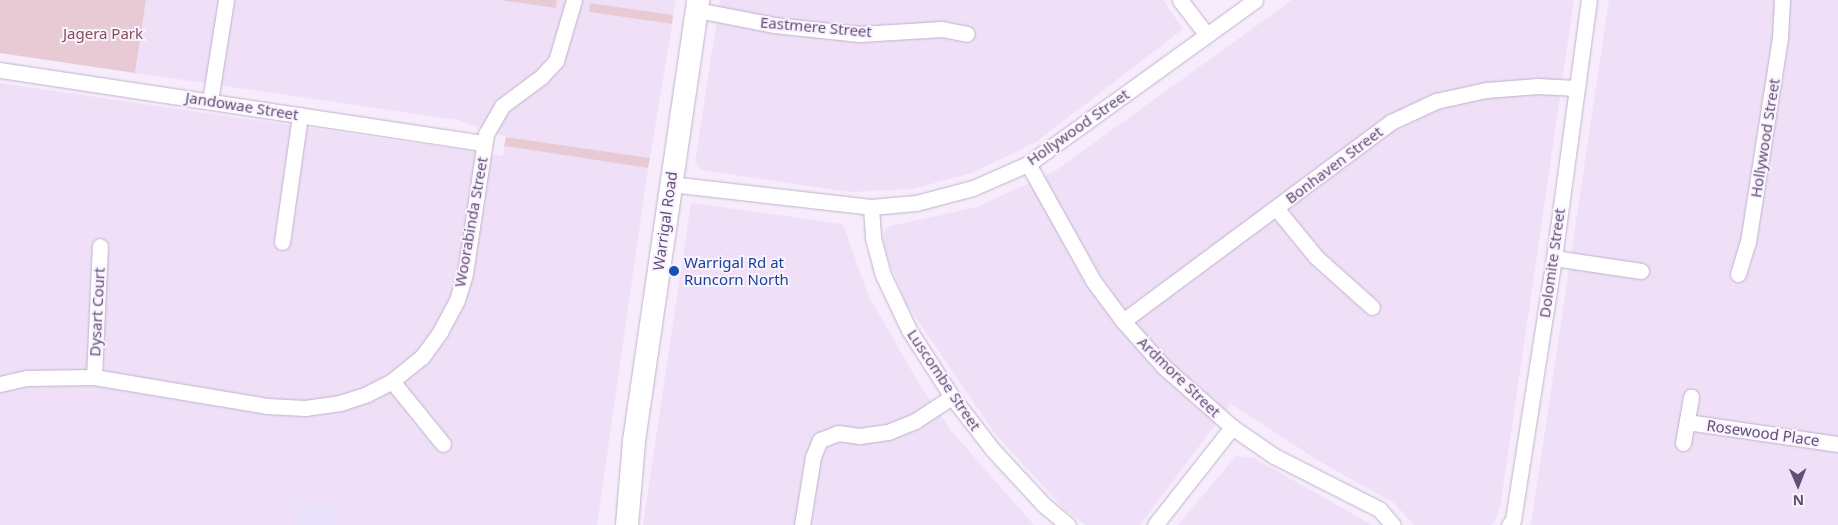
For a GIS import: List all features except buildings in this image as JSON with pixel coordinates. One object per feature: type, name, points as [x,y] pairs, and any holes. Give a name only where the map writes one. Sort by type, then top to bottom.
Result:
[{"type":"main road","name":"Warrigal Road","points":[[627,525],[634,441],[697,5]]},
{"type":"main road","name":"Warrigal Road","points":[[614,525],[634,441]]},
{"type":"street","points":[[210,101],[226,0]]},
{"type":"street","name":"Woorabinda Street","points":[[0,384],[27,378],[94,378],[267,406],[305,408],[340,403],[392,381],[422,356],[440,332],[457,300],[465,273],[484,143],[491,120],[502,106],[541,77],[556,61],[574,0]]},
{"type":"street","points":[[1180,0],[1208,35]]},
{"type":"street","name":"Hollywood Street","points":[[670,184],[871,207],[916,203],[973,188],[1028,164],[1254,0]]},
{"type":"street","name":"Dolomite Street","points":[[1509,525],[1513,520],[1554,258],[1589,0]]},
{"type":"street","name":"Hollywood Street","points":[[1738,274],[1748,242],[1780,38],[1782,0]]},
{"type":"street","name":"Eastmere Street","points":[[697,5],[774,25],[860,34],[942,29],[967,34]]},
{"type":"street","name":"Jandowae Street","points":[[0,70],[484,143]]},
{"type":"street","name":"Bonhaven Street","points":[[1123,321],[1391,122],[1436,101],[1486,90],[1538,86],[1576,88]]},
{"type":"street","points":[[282,242],[300,115]]},
{"type":"street","name":"Ardmore Street","points":[[1028,164],[1094,282],[1123,321],[1164,367],[1232,427],[1274,456],[1379,509],[1393,525]]},
{"type":"street","name":"Luscombe Street","points":[[871,207],[873,238],[883,275],[909,330],[952,397],[993,450],[1044,505],[1068,525]]},
{"type":"street","points":[[1276,208],[1316,257],[1372,307]]},
{"type":"street","name":"Dysart Court","points":[[94,378],[100,246]]},
{"type":"street","points":[[1554,258],[1640,271]]},
{"type":"street","points":[[392,381],[443,444]]},
{"type":"street","points":[[802,525],[812,457],[820,440],[838,434],[859,436],[888,432],[915,420],[952,397]]},
{"type":"street","name":"Rosewood Place","points":[[1684,443],[1691,397]]},
{"type":"street","name":"Rosewood Place","points":[[1687,422],[1838,444]]},
{"type":"street","points":[[1155,525],[1232,427]]},
{"type":"shaded area","points":[[146,0],[499,0],[556,8],[557,0],[676,0],[673,15],[590,3],[589,12],[672,24],[650,158],[506,137],[458,120],[135,73]]},
{"type":"shaded area","points":[[720,0],[1163,0],[1183,29],[1036,142],[972,173],[912,189],[850,192],[701,170],[695,162]]},
{"type":"shaded area","points":[[1292,0],[1574,0],[1501,502],[1496,520],[1491,525],[1414,525],[1394,503],[1322,463],[1231,404],[1140,525],[1086,525],[1065,510],[995,434],[906,303],[885,252],[883,232],[890,226],[977,207],[1055,171]]},
{"type":"shaded area","points":[[1609,0],[1838,0],[1838,525],[1531,525]]},
{"type":"shaded area","points":[[0,83],[503,156],[504,146],[648,168],[597,525],[335,525],[337,508],[295,503],[292,525],[0,525]]},
{"type":"shaded area","points":[[691,203],[843,224],[868,295],[920,385],[952,432],[1034,525],[643,525]]},
{"type":"shaded area","points":[[1236,456],[1254,458],[1372,525],[1178,525]]},
{"type":"shaded area","points":[[295,502],[338,508],[335,525],[292,525]]},
{"type":"green space","name":"Jagera Park","points":[[0,0],[146,0],[135,73],[0,53]]},
{"type":"green space","points":[[499,0],[557,0],[556,8]]},
{"type":"green space","points":[[590,3],[673,15],[672,24],[589,12]]},
{"type":"green space","points":[[506,137],[650,158],[648,168],[504,146]]},
{"type":"place","name":"Warrigal Rd at Runcorn North","points":[[674,271]]}]
